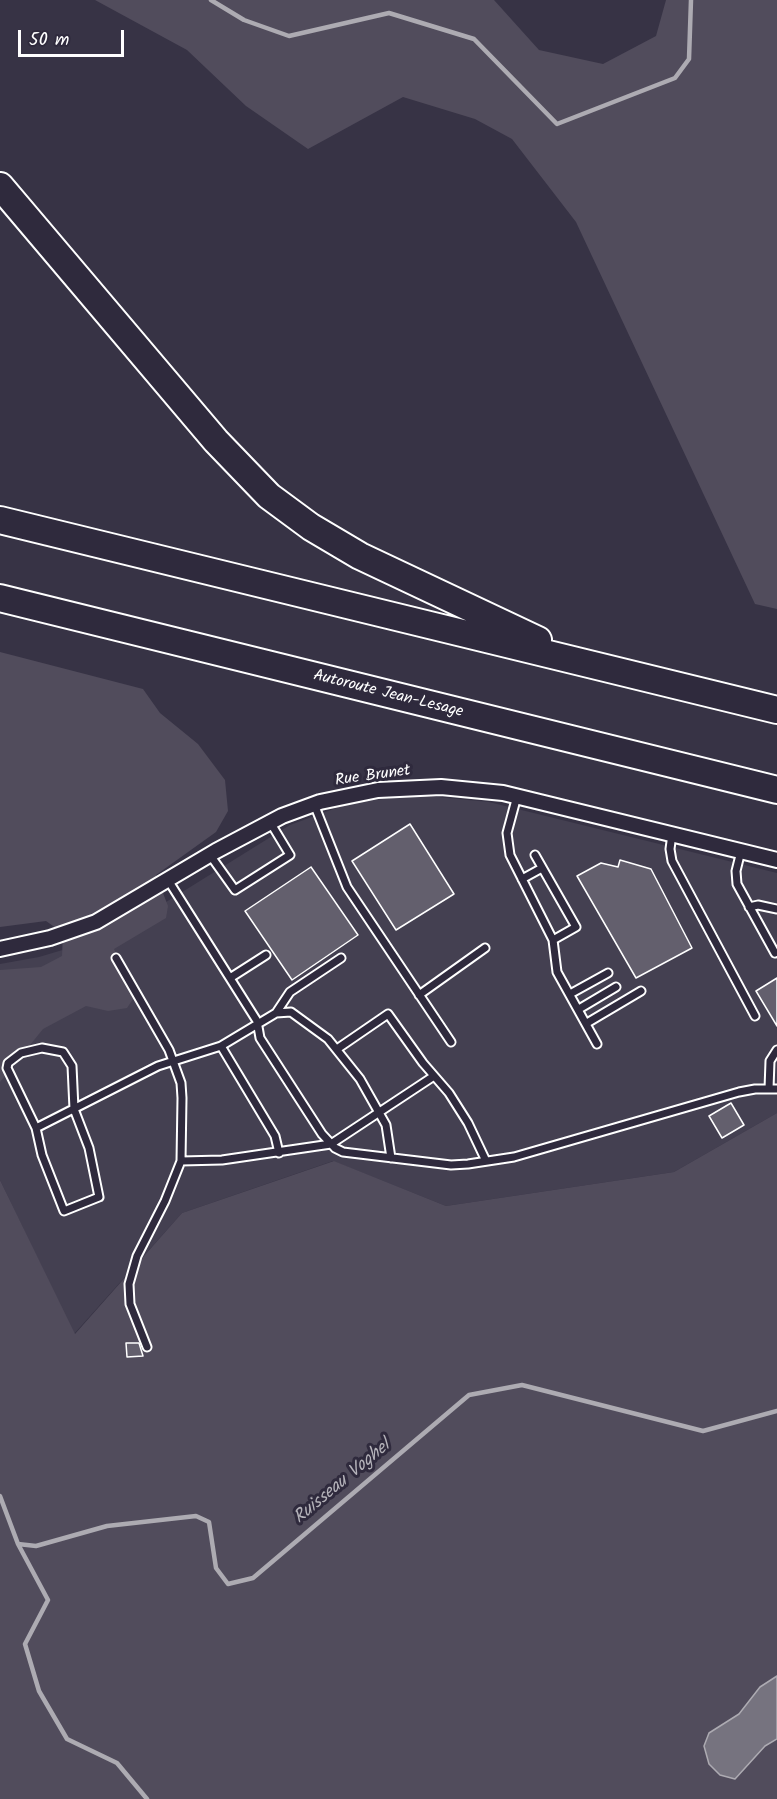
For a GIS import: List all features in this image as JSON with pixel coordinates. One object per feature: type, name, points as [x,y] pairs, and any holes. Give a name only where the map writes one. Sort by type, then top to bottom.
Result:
[{"type":"highway","points":[[0,186],[216,441],[269,495],[311,527],[360,556],[585,662]]},
{"type":"highway","points":[[0,520],[777,710]]},
{"type":"highway","name":"Autoroute Jean-Lesage","points":[[3,599],[777,790]]},
{"type":"street","name":"Rue Brunet","points":[[0,949],[50,938],[87,926],[270,822],[314,804],[362,792],[427,786],[518,796],[777,860]]},
{"type":"lane","points":[[518,796],[507,842],[510,855],[553,940],[557,972],[597,1044]]},
{"type":"lane","points":[[314,804],[344,881],[451,1042]]},
{"type":"lane","points":[[210,855],[235,890],[290,855],[270,822]]},
{"type":"lane","points":[[672,834],[670,849],[672,861],[755,1016]]},
{"type":"lane","points":[[741,851],[735,877],[775,953]]},
{"type":"lane","points":[[535,855],[576,927],[553,940]]},
{"type":"lane","points":[[522,879],[542,868]]},
{"type":"lane","points":[[168,880],[257,1021],[261,1038],[331,1144],[343,1152],[451,1165],[486,1161],[514,1156],[739,1092],[777,1089]]},
{"type":"lane","points":[[749,907],[763,905],[777,909]]},
{"type":"lane","points":[[419,995],[485,948]]},
{"type":"lane","points":[[230,978],[266,955]]},
{"type":"lane","points":[[116,958],[175,1062],[182,1098],[181,1161],[165,1201],[134,1263],[129,1284],[130,1304],[147,1347]]},
{"type":"lane","points":[[276,1013],[290,992],[341,958]]},
{"type":"lane","points":[[570,994],[608,973]]},
{"type":"lane","points":[[579,1009],[616,987]]},
{"type":"lane","points":[[587,1023],[641,992]]},
{"type":"lane","points":[[36,1128],[158,1066],[221,1046],[257,1021],[276,1013],[291,1012],[337,1049],[360,1079],[381,1113],[390,1139],[391,1158]]},
{"type":"lane","points":[[337,1049],[388,1014],[449,1093],[468,1123],[486,1161]]},
{"type":"lane","points":[[221,1046],[275,1136],[279,1153]]},
{"type":"lane","points":[[51,1048],[63,1052],[68,1057],[75,1084],[74,1109],[89,1148],[99,1197],[64,1211],[42,1155],[36,1128],[7,1068],[8,1063],[21,1053],[51,1048]]},
{"type":"lane","points":[[769,1089],[770,1061],[777,1050]]},
{"type":"lane","points":[[181,1161],[222,1160],[331,1144],[434,1076]]},
{"type":"shaded area","points":[[95,0],[494,0],[539,50],[603,64],[656,36],[666,0],[777,0],[777,609],[755,604],[576,222],[512,139],[475,119],[403,97],[308,149],[246,106],[187,50]]},
{"type":"shaded area","points":[[0,652],[143,689],[160,713],[198,744],[225,780],[228,811],[216,832],[156,875],[168,906],[166,918],[114,949],[135,996],[127,1008],[108,1011],[86,1006],[43,1029],[0,1082],[0,970],[41,967],[62,956],[63,933],[46,921],[0,927]]},
{"type":"shaded area","points":[[416,795],[489,802],[777,873],[777,1113],[674,1172],[446,1206],[333,1161],[182,1213],[74,1334],[0,1180],[0,964],[39,957],[113,935],[290,825],[350,803]]},
{"type":"shaded area","points":[[777,1113],[777,1799],[0,1799],[0,1180],[75,1334],[182,1213],[334,1161],[446,1206],[674,1172]]},
{"type":"shaded area","points":[[777,1676],[777,1739],[765,1746],[735,1779],[720,1775],[709,1764],[704,1746],[709,1733],[739,1714],[760,1687]]},
{"type":"building","points":[[410,824],[454,894],[396,930],[352,861]]},
{"type":"building","points":[[620,860],[651,869],[692,948],[636,978],[577,876],[601,863],[618,867]]},
{"type":"building","points":[[311,867],[358,935],[292,980],[245,911]]},
{"type":"building","points":[[777,978],[777,1026],[756,991]]},
{"type":"building","points":[[731,1103],[744,1125],[722,1138],[709,1116]]},
{"type":"building","points":[[126,1343],[139,1343],[143,1356],[127,1357]]},
{"type":"waterway","points":[[211,0],[244,20],[289,36],[389,13],[474,39],[557,124],[675,78],[689,59],[691,0]]},
{"type":"waterway","name":"Ruisseau Voghel","points":[[0,1496],[18,1544],[36,1546],[107,1526],[196,1516],[209,1522],[216,1568],[228,1584],[253,1578],[469,1395],[522,1385],[703,1431],[777,1411]]},
{"type":"waterway","points":[[18,1544],[48,1600],[25,1644],[39,1691],[67,1739],[117,1763],[147,1799]]}]
